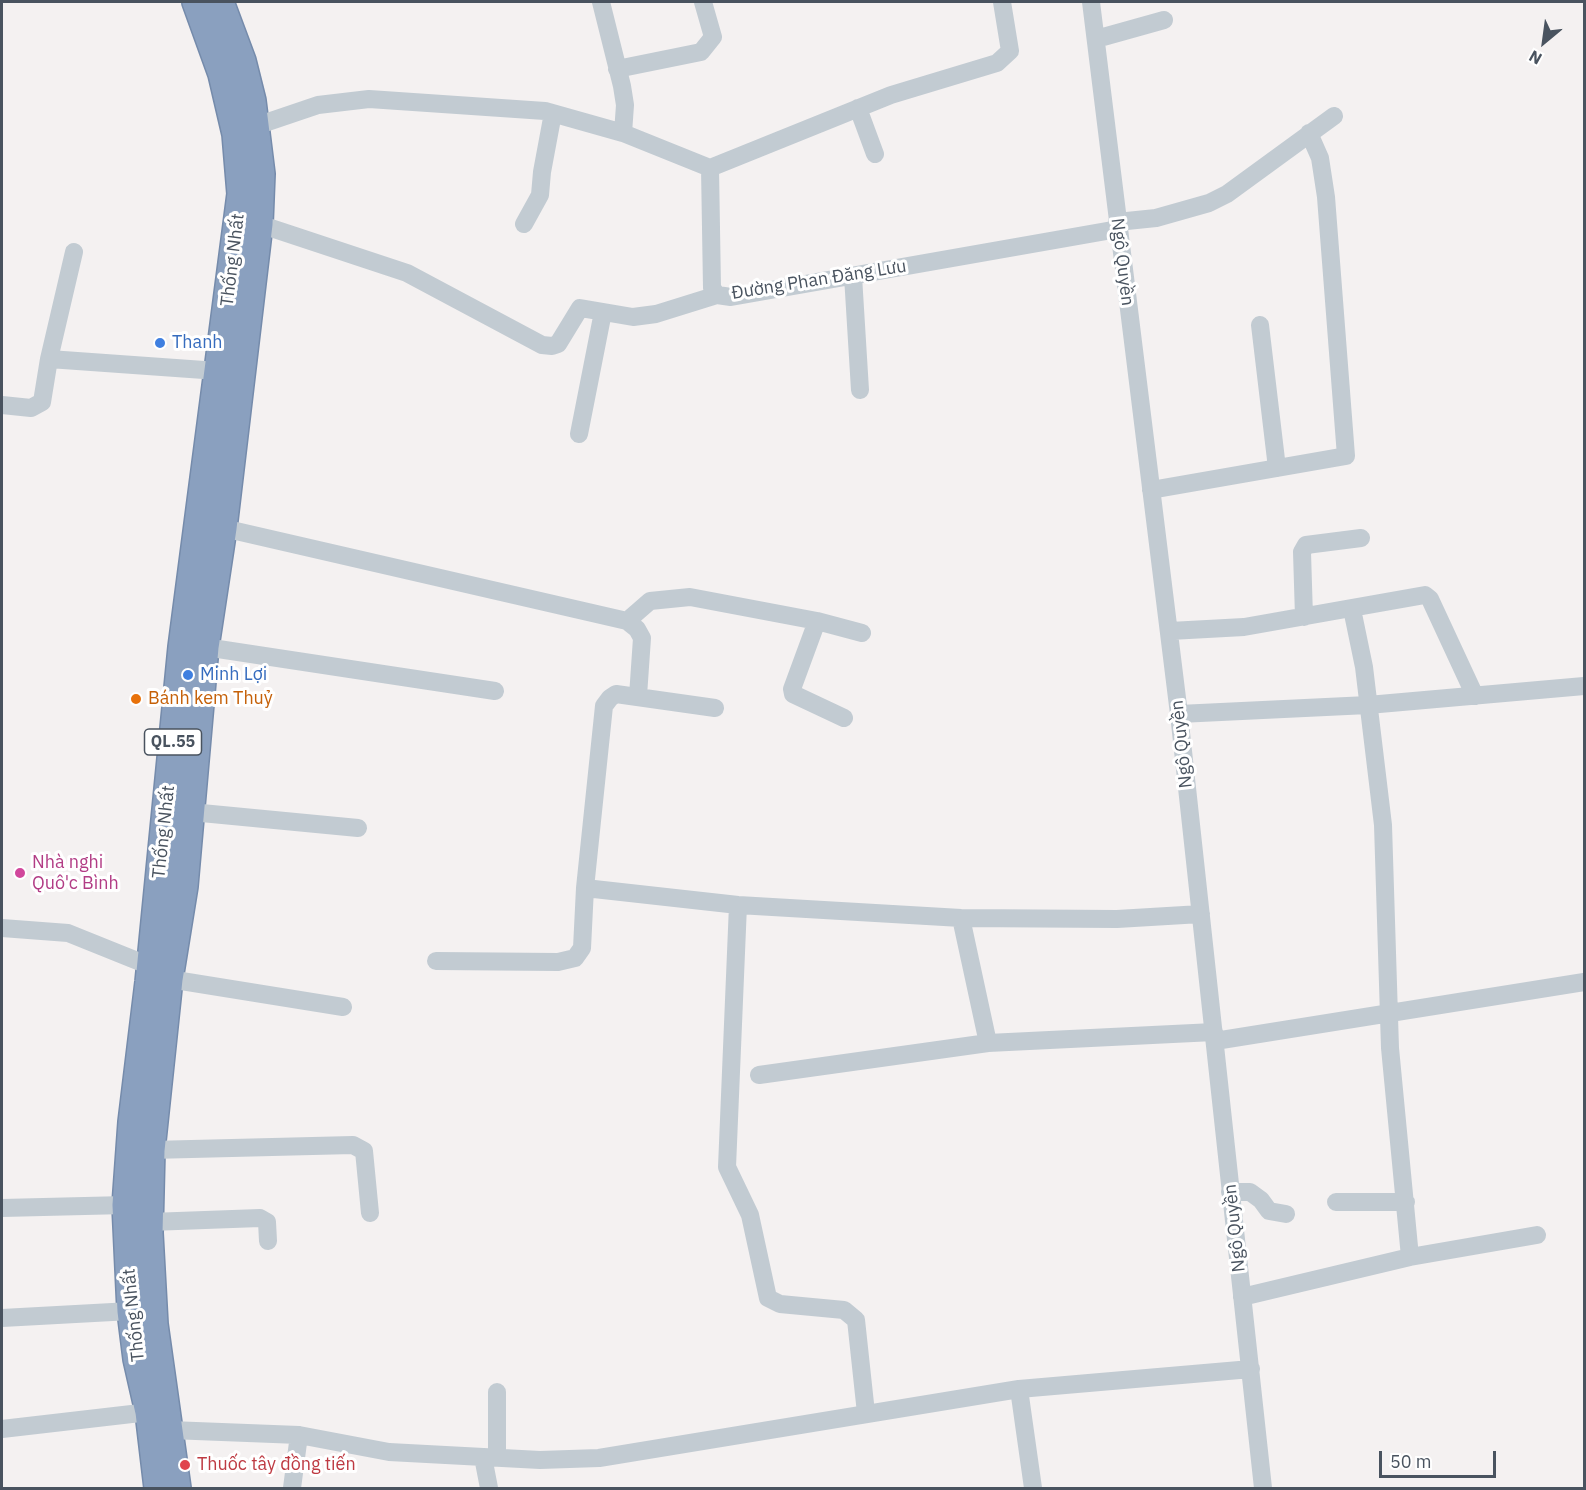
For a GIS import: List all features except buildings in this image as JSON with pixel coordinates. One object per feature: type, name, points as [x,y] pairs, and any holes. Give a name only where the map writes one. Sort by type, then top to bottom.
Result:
[{"type":"highway","name":"Thống Nhất","points":[[177,1488],[170,1430],[131,1311],[126,1205],[132,1122],[161,960],[184,886],[205,647],[223,528],[217,470],[218,371],[241,194],[236,134],[222,74],[196,2]]},
{"type":"highway","name":"Thống Nhất","points":[[158,1488],[149,1412],[148,1359],[154,1324],[150,1150],[182,647],[217,470],[259,224],[261,174],[256,126],[242,61],[220,2]]},
{"type":"street","points":[[601,2],[625,105],[623,133]]},
{"type":"street","points":[[617,69],[701,52],[713,37],[703,2]]},
{"type":"street","points":[[256,126],[318,105],[369,99],[553,113],[623,133],[710,168],[891,95],[997,63],[1010,51],[1002,2]]},
{"type":"street","name":"Ngô Quyền","points":[[1091,2],[1170,632],[1263,1488]]},
{"type":"street","points":[[1096,39],[1164,20]]},
{"type":"street","points":[[858,108],[875,154]]},
{"type":"street","points":[[524,224],[540,195],[553,113]]},
{"type":"street","name":"Đường Phan Đăng Lưu","points":[[710,168],[712,288],[717,295],[732,297],[1118,226],[1209,203],[1227,194],[1334,116]]},
{"type":"street","points":[[1151,490],[1343,458],[1347,451],[1326,197],[1320,158],[1309,133]]},
{"type":"street","points":[[259,224],[407,273],[542,345],[558,344],[580,308],[633,317],[656,314],[717,295]]},
{"type":"street","points":[[2,405],[31,408],[42,402],[49,359],[74,252]]},
{"type":"street","points":[[853,276],[860,390]]},
{"type":"street","points":[[579,434],[603,312]]},
{"type":"street","points":[[1260,325],[1276,468]]},
{"type":"street","points":[[49,359],[218,371]]},
{"type":"street","points":[[223,528],[627,621],[637,628],[642,638],[638,696]]},
{"type":"street","points":[[1304,617],[1302,552],[1306,545],[1361,538]]},
{"type":"street","points":[[1170,632],[1234,628],[1352,609],[1425,594],[1430,599],[1475,696]]},
{"type":"street","points":[[627,621],[650,601],[690,597],[817,621],[862,633]]},
{"type":"street","points":[[1352,609],[1368,705],[1383,825],[1390,1048],[1410,1257]]},
{"type":"street","points":[[817,621],[792,689],[793,694],[844,718]]},
{"type":"street","points":[[205,647],[495,691]]},
{"type":"street","points":[[1179,714],[1368,705],[1584,686]]},
{"type":"street","points":[[436,961],[558,962],[575,958],[582,948],[585,888],[604,706],[616,694],[715,708]]},
{"type":"street","points":[[191,812],[358,828]]},
{"type":"street","points":[[585,888],[738,904],[961,918],[1117,920],[1201,914]]},
{"type":"street","points":[[738,904],[727,1167],[750,1215],[768,1298],[780,1304],[844,1310],[856,1320],[866,1413]]},
{"type":"street","points":[[961,918],[988,1043]]},
{"type":"street","points":[[2,928],[68,933],[161,960],[343,1007]]},
{"type":"street","points":[[759,1075],[988,1043],[1215,1037],[1584,981]]},
{"type":"street","points":[[150,1150],[353,1145],[364,1150],[370,1213]]},
{"type":"street","points":[[1230,1191],[1250,1192],[1261,1200],[1269,1211],[1286,1214]]},
{"type":"street","points":[[1336,1202],[1406,1202]]},
{"type":"street","points":[[2,1208],[126,1205]]},
{"type":"street","points":[[150,1222],[260,1218],[267,1222],[268,1241]]},
{"type":"street","points":[[1242,1297],[1410,1257],[1537,1235]]},
{"type":"street","points":[[2,1318],[131,1311]]},
{"type":"street","points":[[170,1430],[299,1435],[389,1452],[540,1460],[613,1457],[649,1448],[1019,1389],[1251,1369]]},
{"type":"street","points":[[1019,1389],[1033,1488]]},
{"type":"street","points":[[489,1488],[497,1392]]},
{"type":"street","points":[[2,1430],[149,1412]]},
{"type":"street","points":[[292,1488],[299,1435]]},
{"type":"place","name":"Thanh","points":[[160,343]]},
{"type":"place","name":"Minh Lợi","points":[[188,675]]},
{"type":"place","name":"Bánh kem Thuỷ","points":[[136,699]]},
{"type":"place","name":"Nhà nghi Quô'c Bình","points":[[20,873]]},
{"type":"place","name":"Thuốc tây đồng tiến","points":[[185,1465]]}]
